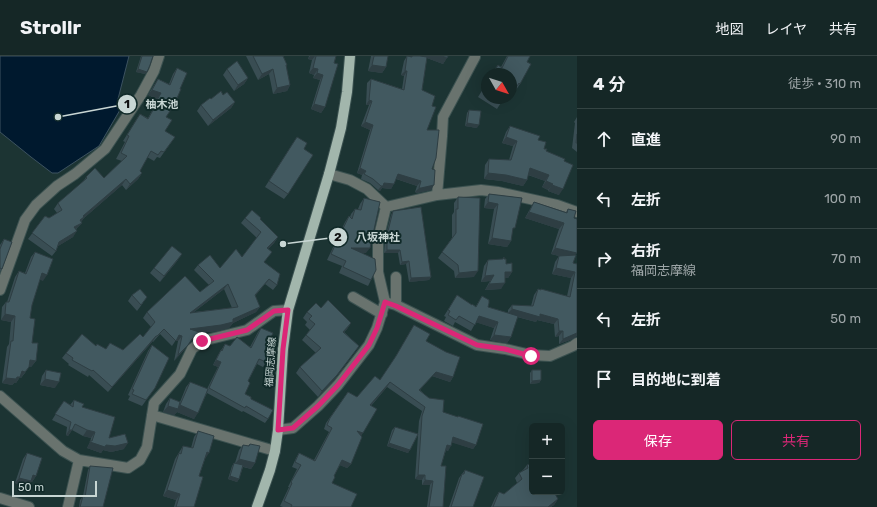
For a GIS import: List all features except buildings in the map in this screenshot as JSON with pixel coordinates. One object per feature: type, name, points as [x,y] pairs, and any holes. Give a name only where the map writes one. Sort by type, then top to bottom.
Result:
[{"type":"main road","name":"福岡志摩線","points":[[257,507],[275,451],[278,430],[283,349],[288,310],[329,174],[341,128],[347,92],[350,56]]},
{"type":"street","points":[[0,290],[25,220],[36,204],[105,149],[141,95],[154,71],[159,56]]},
{"type":"street","points":[[438,195],[443,117],[475,57]]},
{"type":"street","points":[[329,174],[350,180],[367,189],[386,207]]},
{"type":"street","points":[[386,207],[438,195],[481,190],[498,192],[557,205],[577,212]]},
{"type":"street","points":[[278,430],[293,428],[318,406],[338,385],[369,345],[377,328],[385,302],[378,272],[378,240],[386,207]]},
{"type":"street","points":[[396,277],[396,306]]},
{"type":"street","points":[[353,297],[382,314]]},
{"type":"street","points":[[385,302],[477,345],[505,349],[531,356],[550,356],[577,343]]},
{"type":"street","points":[[0,396],[63,451],[79,460],[128,468],[140,460],[148,448],[154,403],[180,374],[192,349],[202,341],[247,330],[274,311],[288,310]]},
{"type":"street","points":[[152,415],[275,451]]},
{"type":"street","points":[[68,507],[79,460]]},
{"type":"street","points":[[0,498],[29,507]]},
{"type":"water","points":[[0,56],[129,56],[118,99],[124,103],[99,146],[58,173],[52,173],[0,132]]},
{"type":"place","name":"柚木池","points":[[58,117]]},
{"type":"place","name":"八坂神社","points":[[283,244]]},
{"type":"route","points":[[202,341],[247,330],[274,311],[288,310],[283,349],[278,430],[293,428],[318,406],[354,366],[369,345],[377,328],[385,302],[477,345],[505,349],[531,356]]}]
